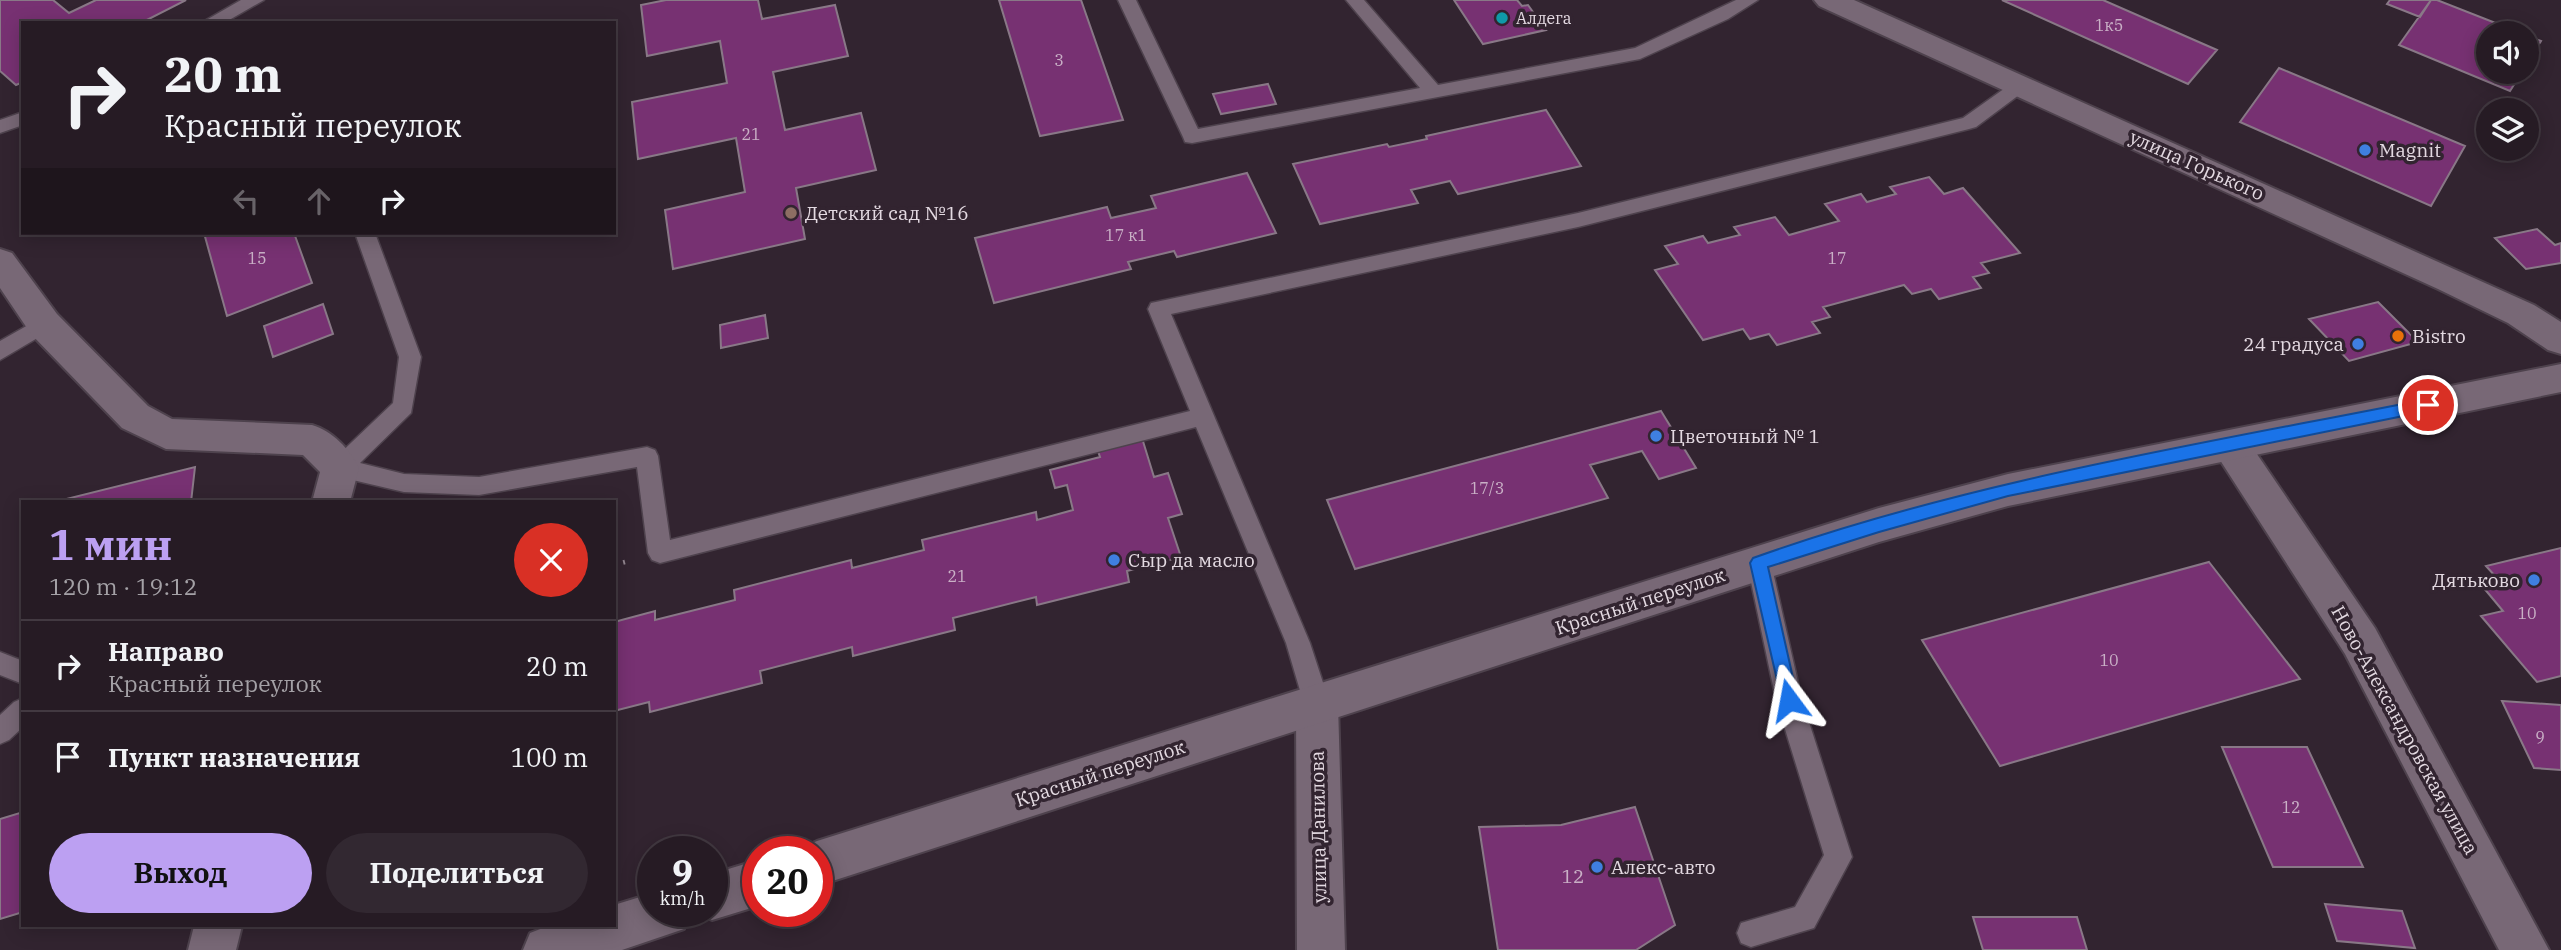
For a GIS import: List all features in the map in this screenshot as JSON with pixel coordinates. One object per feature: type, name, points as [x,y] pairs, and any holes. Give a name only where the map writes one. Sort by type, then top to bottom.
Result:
[{"type":"street","name":"улица Горького","points":[[1829,0],[2451,280],[2521,314],[2561,340]]},
{"type":"street","points":[[0,262],[44,324],[135,417],[166,434],[312,440],[336,485]]},
{"type":"street","name":"Красный переулок","points":[[833,859],[1879,525],[2008,490],[2561,378]]},
{"type":"street","name":"Ново-Александровская улица","points":[[2231,446],[2360,640],[2525,950]]},
{"type":"street","name":"улица Данилова","points":[[1317,704],[1321,950]]},
{"type":"street","points":[[547,950],[637,922]]},
{"type":"street","points":[[212,950],[218,927]]},
{"type":"lane","points":[[214,21],[255,0]]},
{"type":"lane","points":[[1127,0],[1192,137],[1640,53],[1675,35],[1727,14],[1749,0]]},
{"type":"lane","points":[[1355,0],[1433,91]]},
{"type":"lane","points":[[1317,704],[1298,643],[1158,309],[1578,220],[1969,123],[2021,85]]},
{"type":"lane","points":[[0,127],[21,119]]},
{"type":"lane","points":[[336,485],[403,407],[410,356],[366,235]]},
{"type":"lane","points":[[0,352],[44,324]]},
{"type":"lane","points":[[336,485],[404,483],[479,486],[647,456],[660,553],[1203,416]]},
{"type":"lane","points":[[1751,933],[1804,918],[1838,857],[1789,700],[1759,563]]},
{"type":"lane","points":[[0,663],[21,672]]},
{"type":"lane","points":[[0,732],[21,712]]},
{"type":"building","points":[[0,0],[53,0],[69,13],[96,0],[186,0],[145,21],[21,21],[21,83],[16,85],[0,71]]},
{"type":"building","points":[[666,0],[758,0],[762,19],[835,5],[848,56],[773,72],[785,130],[861,113],[876,170],[796,188],[805,239],[673,269],[665,210],[745,192],[736,138],[638,159],[632,102],[727,83],[720,41],[647,56],[641,5]]},
{"type":"building","points":[[999,0],[1081,0],[1123,120],[1040,136]]},
{"type":"building","name":"Алдега","points":[[1454,0],[1517,0],[1522,6],[1528,5],[1546,30],[1483,44]]},
{"type":"building","points":[[2002,0],[2103,0],[2217,50],[2188,84]]},
{"type":"building","points":[[2390,0],[2431,0],[2420,17],[2387,4]]},
{"type":"building","points":[[2431,0],[2490,21],[2476,21],[2476,77],[2399,45]]},
{"type":"building","points":[[2279,68],[2465,146],[2431,206],[2240,122]]},
{"type":"building","points":[[1268,84],[1276,104],[1221,114],[1213,94]]},
{"type":"building","points":[[2493,84],[2514,84],[2510,91]]},
{"type":"building","points":[[1546,110],[1581,166],[1458,194],[1450,181],[1411,190],[1418,203],[1320,224],[1293,164],[1387,144],[1389,147],[1427,139],[1426,136]]},
{"type":"building","points":[[1247,173],[1276,233],[1177,257],[1174,251],[1128,262],[1131,269],[994,303],[975,238],[1107,207],[1111,218],[1156,208],[1151,196]]},
{"type":"building","points":[[1929,177],[1944,194],[1963,188],[2020,253],[1981,263],[1989,273],[1973,277],[1981,288],[1939,299],[1931,289],[1912,294],[1904,285],[1823,307],[1830,317],[1812,322],[1820,333],[1777,345],[1769,334],[1750,339],[1743,329],[1703,340],[1655,270],[1678,264],[1665,246],[1703,236],[1708,243],[1740,235],[1734,227],[1775,217],[1789,235],[1839,221],[1825,204],[1861,194],[1867,202],[1896,194],[1890,187]]},
{"type":"building","points":[[2537,229],[2555,245],[2561,243],[2561,263],[2526,269],[2495,238]]},
{"type":"building","points":[[205,235],[295,235],[312,283],[227,316]]},
{"type":"building","points":[[2378,302],[2418,342],[2349,361],[2309,319]]},
{"type":"building","points":[[323,304],[333,334],[273,357],[264,326]]},
{"type":"building","points":[[765,315],[768,338],[721,348],[720,325]]},
{"type":"building","points":[[1661,411],[1696,468],[1659,479],[1642,451],[1590,465],[1608,498],[1355,569],[1327,500]]},
{"type":"building","points":[[1142,438],[1154,477],[1168,473],[1182,514],[1168,518],[1181,557],[1127,571],[1129,582],[1037,605],[1036,597],[953,618],[955,630],[853,656],[852,647],[760,671],[762,683],[650,712],[649,702],[616,710],[616,621],[655,611],[655,620],[735,600],[734,590],[851,560],[852,568],[924,550],[922,540],[1036,512],[1037,520],[1073,510],[1067,485],[1055,488],[1050,470],[1100,457],[1097,448]]},
{"type":"building","points":[[195,467],[191,500],[62,500]]},
{"type":"building","points":[[2561,548],[2561,676],[2537,682],[2481,616],[2503,611],[2478,581],[2496,577],[2486,566]]},
{"type":"building","points":[[2209,562],[2300,679],[2000,766],[1922,640]]},
{"type":"building","points":[[2502,701],[2561,705],[2561,770],[2534,768]]},
{"type":"building","points":[[2222,747],[2307,747],[2363,867],[2273,867]]},
{"type":"building","points":[[1635,807],[1675,925],[1636,950],[1498,950],[1479,827],[1561,825]]},
{"type":"building","points":[[21,813],[21,913],[0,919],[0,819]]},
{"type":"building","points":[[2325,904],[2402,911],[2415,948],[2337,941]]},
{"type":"building","points":[[1973,917],[2077,917],[2087,950],[1983,950]]},
{"type":"place","name":"Алдега","points":[[1502,18]]},
{"type":"place","name":"Magnit","points":[[2365,150]]},
{"type":"place","name":"Детский сад №16","points":[[791,213]]},
{"type":"place","name":"Bistro","points":[[2398,336]]},
{"type":"place","name":"24 градуса","points":[[2358,344]]},
{"type":"place","name":"Цветочный № 1","points":[[1656,436]]},
{"type":"place","name":"Сыр да масло","points":[[1114,560]]},
{"type":"place","name":"Дятьково","points":[[2534,580]]},
{"type":"place","name":"Алекс-авто","points":[[1597,867]]},
{"type":"route","points":[[1789,700],[1759,563],[1879,525],[2008,490],[2428,405]]}]
